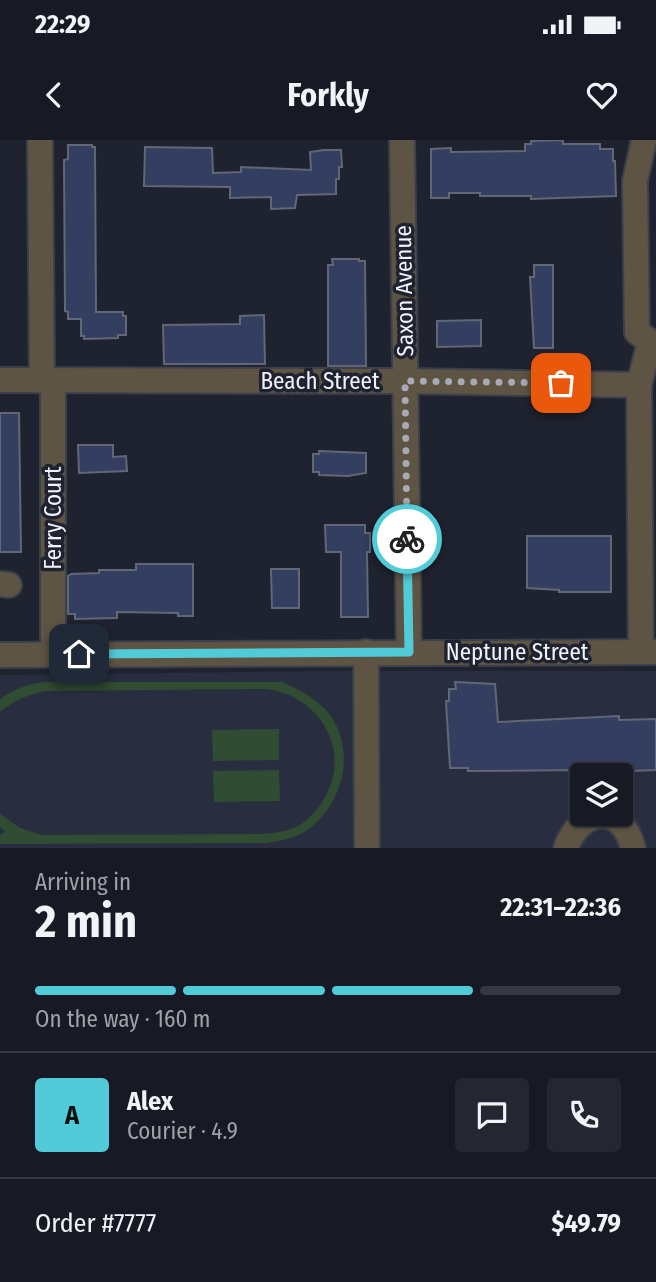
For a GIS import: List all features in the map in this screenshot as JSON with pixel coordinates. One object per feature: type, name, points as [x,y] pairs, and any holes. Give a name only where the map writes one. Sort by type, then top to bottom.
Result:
[{"type":"street","name":"Ferry Court","points":[[40,140],[53,654]]},
{"type":"street","name":"Saxon Avenue","points":[[402,140],[409,652]]},
{"type":"street","points":[[647,147],[635,181],[646,202],[646,304],[637,332],[653,344],[639,385],[648,652]]},
{"type":"street","name":"Beach Street","points":[[0,380],[405,381],[639,385]]},
{"type":"street","points":[[366,652],[367,848]]},
{"type":"street","name":"Neptune Street","points":[[0,655],[648,652]]},
{"type":"street","points":[[566,848],[570,836],[585,820],[604,815],[617,819],[630,835],[633,848]]},
{"type":"shaded area","points":[[656,671],[656,848],[0,848],[0,675]]},
{"type":"green space","points":[[45,682],[282,682],[320,704],[338,730],[344,763],[336,796],[316,823],[303,833],[266,843],[0,844],[0,835],[5,832],[0,827],[0,814],[20,828],[42,835],[263,834],[282,831],[300,825],[311,816],[325,797],[332,779],[335,761],[326,728],[302,702],[286,694],[267,689],[46,691],[22,698],[0,712],[0,699],[5,695]]},
{"type":"green space","points":[[279,729],[279,760],[213,761],[212,730]]},
{"type":"green space","points":[[279,770],[280,801],[214,802],[213,771]]},
{"type":"building","points":[[563,140],[563,144],[600,144],[600,149],[613,149],[616,196],[531,199],[531,196],[449,193],[449,198],[431,198],[431,149],[451,148],[451,152],[525,151],[525,144],[531,144],[531,141]]},
{"type":"building","points":[[68,145],[95,147],[96,312],[123,312],[123,316],[126,316],[126,335],[118,335],[118,338],[84,339],[84,336],[81,336],[81,319],[68,319],[68,312],[65,311],[64,160],[68,159]]},
{"type":"building","points":[[145,147],[212,148],[213,173],[241,172],[241,167],[311,170],[310,152],[324,150],[341,150],[342,167],[339,167],[339,179],[336,179],[336,194],[297,195],[295,208],[271,209],[271,197],[230,198],[230,187],[144,186]]},
{"type":"building","points":[[332,259],[365,261],[366,366],[328,366],[328,265],[333,265]]},
{"type":"building","points":[[534,265],[553,265],[553,348],[534,348],[530,277],[534,277]]},
{"type":"building","points":[[264,315],[265,364],[164,364],[163,325],[240,324],[240,316]]},
{"type":"building","points":[[481,320],[481,346],[437,347],[437,321]]},
{"type":"building","points":[[0,413],[19,413],[21,552],[0,552]]},
{"type":"building","points":[[78,445],[113,445],[113,457],[126,456],[127,471],[79,473]]},
{"type":"building","points":[[319,451],[366,453],[366,473],[348,476],[319,475],[319,472],[313,472],[313,454],[319,454]]},
{"type":"building","points":[[325,525],[365,525],[365,533],[370,533],[370,552],[367,552],[368,617],[341,617],[341,552],[326,552]]},
{"type":"building","points":[[527,536],[611,536],[611,592],[559,592],[527,588]]},
{"type":"building","points":[[136,564],[193,564],[193,616],[178,616],[178,613],[117,612],[117,618],[75,619],[75,614],[68,614],[68,576],[99,573],[99,570],[136,570]]},
{"type":"building","points":[[271,569],[299,569],[299,608],[272,608]]},
{"type":"building","points":[[455,682],[495,684],[498,722],[619,716],[619,720],[656,719],[656,770],[633,771],[633,763],[570,763],[570,770],[468,771],[468,768],[450,768],[446,701],[449,701],[449,689],[456,689]]},
{"type":"way so far","points":[[407,539],[405,381],[561,383]]},
{"type":"route","points":[[79,654],[409,652],[407,539]]}]
